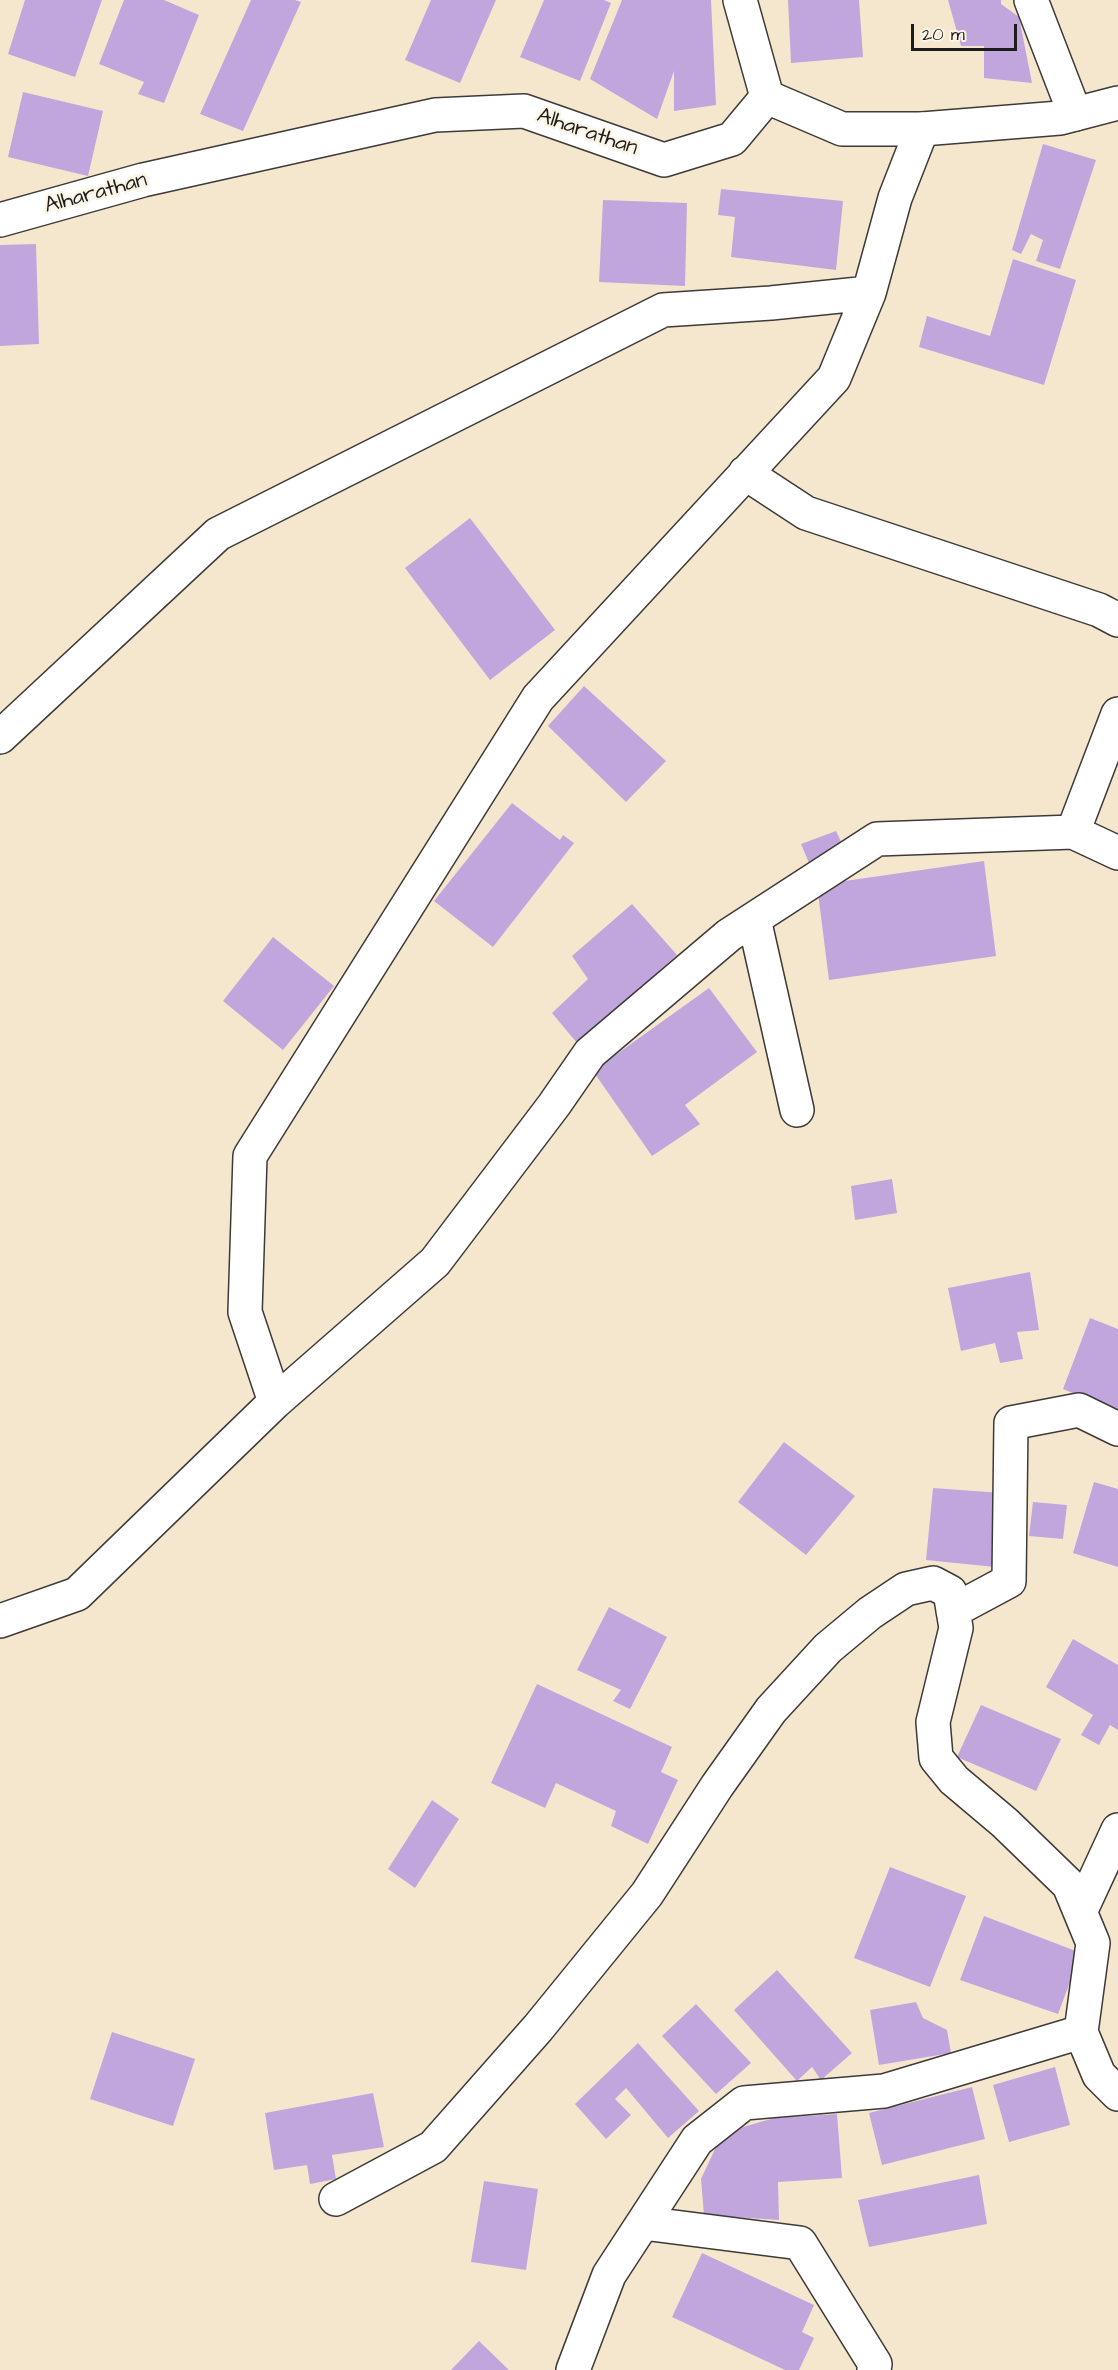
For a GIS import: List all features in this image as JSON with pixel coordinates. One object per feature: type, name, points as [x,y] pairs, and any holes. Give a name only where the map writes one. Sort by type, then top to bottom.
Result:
[{"type":"street","points":[[740,0],[767,98],[842,129],[922,129],[1060,118],[1118,103]]},
{"type":"street","points":[[1031,0],[1075,114]]},
{"type":"street","name":"Alharathan","points":[[0,220],[143,180],[435,115],[524,111],[664,160],[732,139],[767,98]]},
{"type":"street","points":[[275,1402],[245,1312],[250,1156],[538,698],[834,378],[869,293],[895,198],[922,129]]},
{"type":"street","points":[[0,737],[218,534],[663,310],[771,303],[869,293]]},
{"type":"street","points":[[745,473],[806,513],[1099,610],[1118,620]]},
{"type":"street","points":[[1074,831],[1118,714]]},
{"type":"street","points":[[0,1621],[77,1594],[275,1402],[435,1262],[554,1105],[590,1053],[729,936],[876,839],[1074,831],[1118,853]]},
{"type":"street","points":[[754,920],[797,1110]]},
{"type":"street","points":[[953,1611],[1010,1581],[1011,1424],[1079,1410],[1118,1429]]},
{"type":"street","points":[[336,2199],[433,2147],[538,2028],[647,1893],[717,1786],[771,1710],[828,1648],[870,1613],[906,1589],[933,1582],[950,1592],[956,1628],[933,1722],[936,1758],[954,1780],[1005,1823],[1069,1885],[1094,1943],[1081,2032],[1099,2075],[1118,2094]]},
{"type":"street","points":[[1081,1910],[1118,1830]]},
{"type":"street","points":[[573,2370],[609,2275],[697,2140],[744,2103],[884,2091],[1081,2032]]},
{"type":"street","points":[[643,2223],[800,2243],[875,2364],[874,2370]]},
{"type":"building","points":[[25,0],[102,0],[75,77],[8,54]]},
{"type":"building","points":[[124,0],[164,0],[199,15],[164,103],[138,94],[144,82],[99,64]]},
{"type":"building","points":[[251,0],[301,2],[243,131],[200,114]]},
{"type":"building","points":[[431,0],[496,0],[460,83],[405,60]]},
{"type":"building","points":[[544,0],[604,0],[611,3],[580,81],[520,57]]},
{"type":"building","points":[[622,0],[711,0],[716,105],[674,111],[674,71],[657,119],[590,79]]},
{"type":"building","points":[[788,0],[859,0],[863,57],[791,63]]},
{"type":"building","points":[[948,0],[1001,0],[1001,4],[1019,17],[1032,83],[984,78],[984,46],[961,46]]},
{"type":"building","points":[[23,92],[103,111],[88,176],[8,157]]},
{"type":"building","points":[[1043,144],[1096,160],[1060,269],[1036,261],[1043,240],[1031,234],[1021,254],[1012,250]]},
{"type":"building","points":[[721,189],[843,201],[836,270],[731,257],[735,217],[718,215]]},
{"type":"building","points":[[603,200],[687,203],[685,286],[599,282]]},
{"type":"building","points":[[36,244],[39,344],[0,346],[0,245]]},
{"type":"building","points":[[1013,259],[1076,280],[1044,385],[919,347],[927,316],[990,336]]},
{"type":"building","points":[[470,518],[555,630],[490,680],[405,568]]},
{"type":"building","points":[[584,686],[666,761],[626,802],[548,726]]},
{"type":"building","points":[[512,803],[560,840],[563,835],[574,843],[493,947],[434,901]]},
{"type":"building","points":[[836,831],[845,850],[809,863],[801,844]]},
{"type":"building","points":[[984,861],[996,956],[829,980],[817,885]]},
{"type":"building","points":[[632,904],[677,955],[577,1043],[552,1013],[588,979],[572,956]]},
{"type":"building","points":[[273,937],[334,986],[283,1050],[223,1001]]},
{"type":"building","points":[[709,988],[757,1052],[685,1105],[700,1124],[652,1156],[593,1071]]},
{"type":"building","points":[[892,1179],[897,1213],[855,1220],[851,1186]]},
{"type":"building","points":[[1030,1272],[1039,1330],[1017,1332],[1023,1359],[1000,1363],[995,1343],[961,1351],[948,1288]]},
{"type":"building","points":[[1090,1318],[1118,1329],[1118,1412],[1063,1389]]},
{"type":"building","points":[[784,1442],[855,1496],[806,1555],[738,1502]]},
{"type":"building","points":[[1094,1482],[1118,1489],[1118,1567],[1073,1553]]},
{"type":"building","points":[[933,1488],[1002,1493],[995,1567],[926,1560]]},
{"type":"building","points":[[1033,1502],[1067,1505],[1063,1539],[1029,1536]]},
{"type":"building","points":[[609,1607],[667,1637],[630,1709],[613,1701],[621,1690],[577,1670]]},
{"type":"building","points":[[1073,1639],[1118,1665],[1118,1730],[1110,1725],[1099,1745],[1081,1735],[1093,1715],[1046,1687]]},
{"type":"building","points":[[537,1684],[672,1747],[661,1772],[678,1780],[648,1844],[611,1826],[616,1811],[556,1783],[545,1808],[491,1783]]},
{"type":"building","points":[[981,1705],[1061,1739],[1036,1791],[957,1757]]},
{"type":"building","points":[[432,1800],[459,1819],[415,1888],[388,1869]]},
{"type":"building","points":[[890,1867],[966,1896],[930,1987],[854,1958]]},
{"type":"building","points":[[984,1916],[1081,1953],[1058,2014],[960,1980]]},
{"type":"building","points":[[777,1970],[852,2053],[821,2080],[812,2067],[797,2081],[734,2010]]},
{"type":"building","points":[[916,2002],[923,2018],[947,2030],[951,2053],[879,2065],[870,2010]]},
{"type":"building","points":[[696,2004],[751,2063],[716,2094],[662,2036]]},
{"type":"building","points":[[112,2032],[195,2059],[173,2126],[90,2099]]},
{"type":"building","points":[[638,2043],[699,2111],[668,2138],[626,2088],[615,2099],[631,2115],[606,2139],[575,2104]]},
{"type":"building","points":[[1055,2067],[1070,2125],[1009,2142],[993,2085]]},
{"type":"building","points":[[972,2087],[985,2139],[882,2165],[869,2113]]},
{"type":"building","points":[[373,2093],[384,2147],[332,2155],[336,2179],[310,2184],[307,2165],[274,2170],[265,2113]]},
{"type":"building","points":[[837,2114],[842,2178],[778,2182],[779,2220],[704,2215],[701,2179],[716,2147],[743,2127],[774,2118]]},
{"type":"building","points":[[979,2175],[987,2224],[869,2247],[858,2200]]},
{"type":"building","points":[[484,2181],[538,2189],[526,2270],[471,2262]]},
{"type":"building","points":[[702,2253],[814,2305],[802,2332],[814,2338],[799,2370],[785,2370],[672,2317]]},
{"type":"building","points":[[479,2341],[509,2370],[451,2370]]}]
